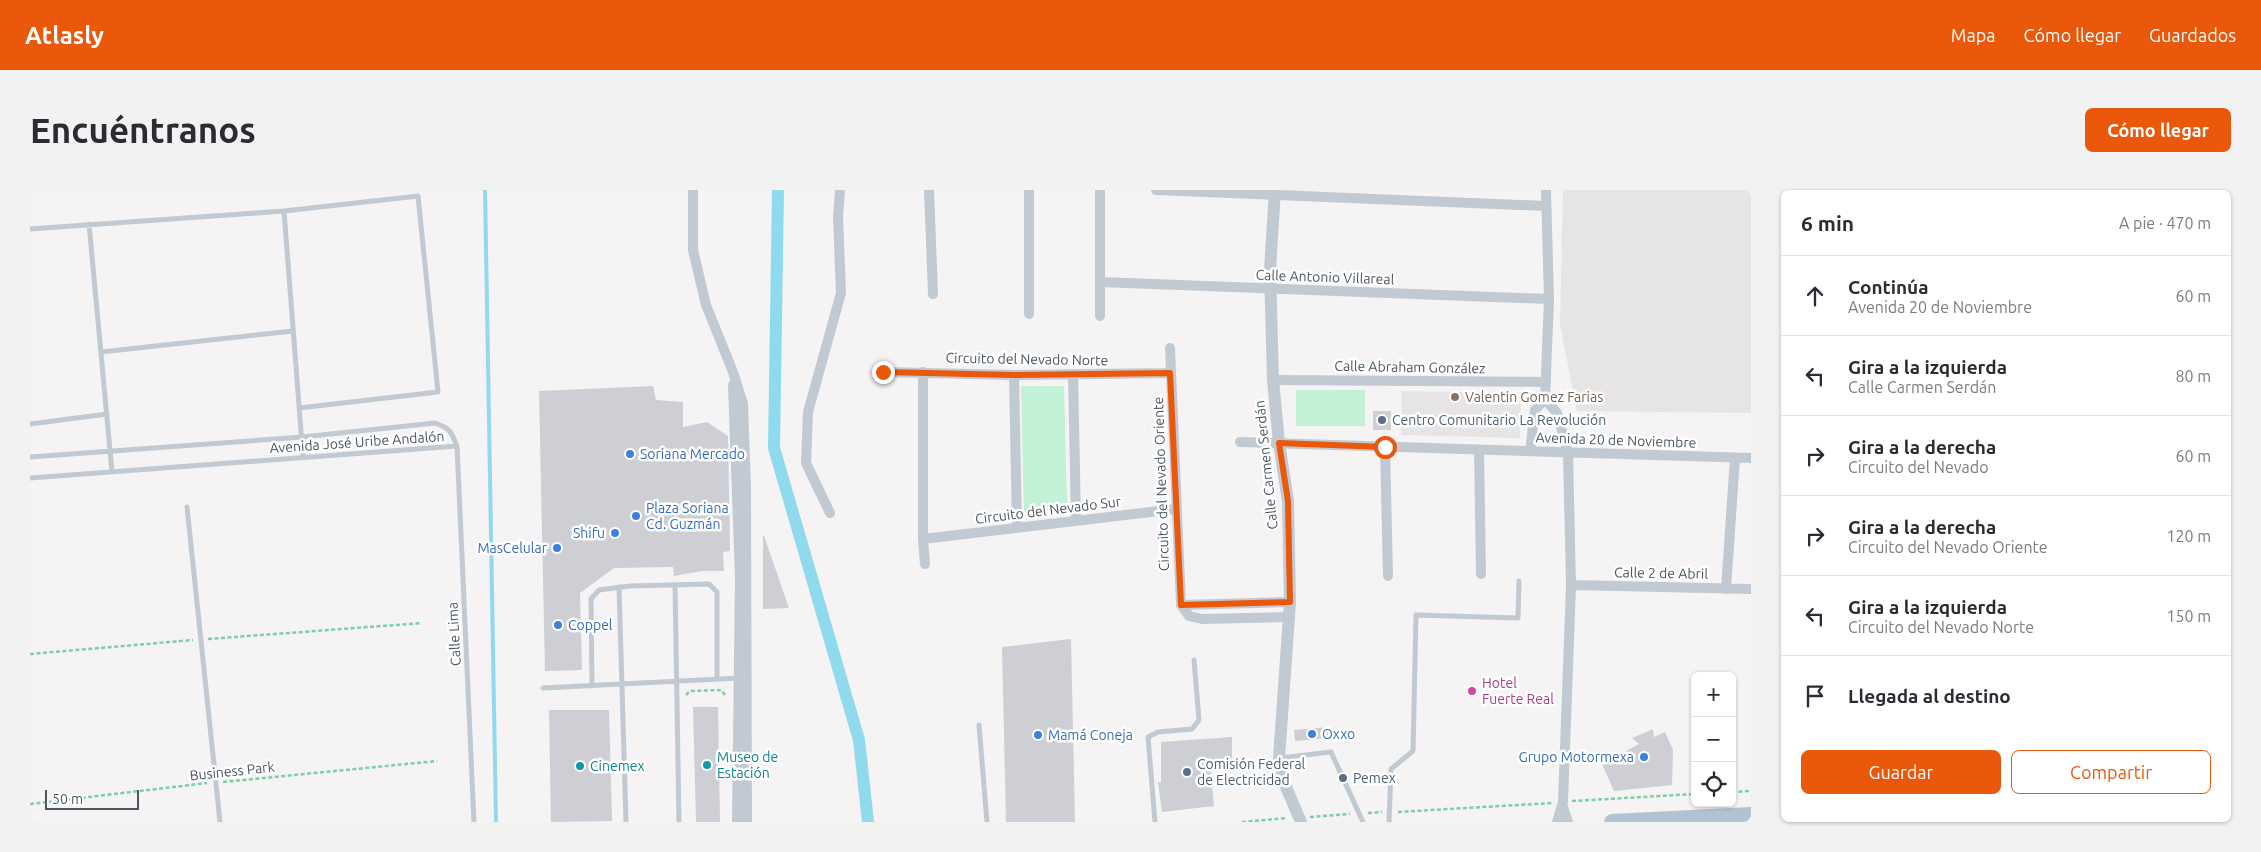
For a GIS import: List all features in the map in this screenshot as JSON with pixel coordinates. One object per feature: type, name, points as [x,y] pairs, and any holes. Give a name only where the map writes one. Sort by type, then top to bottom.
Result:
[{"type":"main road","points":[[1612,822],[1751,815]]},
{"type":"street","points":[[693,190],[693,250],[695,260],[706,305],[733,372],[743,404],[746,486],[747,822]]},
{"type":"street","points":[[830,513],[806,463],[808,412],[841,293],[838,217],[840,190]]},
{"type":"street","points":[[929,190],[933,294]]},
{"type":"street","points":[[1029,190],[1029,314]]},
{"type":"street","points":[[1100,190],[1100,316]]},
{"type":"street","points":[[1156,190],[1275,192],[1546,206]]},
{"type":"street","points":[[1546,190],[1549,299],[1546,399],[1557,413],[1568,452],[1571,585],[1563,805],[1557,822]]},
{"type":"street","name":"Calle Carmen Serdán","points":[[1275,192],[1270,270],[1272,288],[1273,380],[1279,443],[1288,501],[1290,602],[1279,758],[1283,780],[1300,820]]},
{"type":"street","name":"Calle Antonio Villareal","points":[[1100,282],[1549,299]]},
{"type":"street","name":"Circuito del Nevado Oriente","points":[[1170,348],[1181,605]]},
{"type":"street","points":[[733,372],[740,577],[737,822]]},
{"type":"street","name":"Circuito del Nevado Norte","points":[[883,372],[1014,375],[1170,373]]},
{"type":"street","points":[[923,372],[923,539],[925,564]]},
{"type":"street","points":[[1014,375],[1017,527]]},
{"type":"street","points":[[1073,375],[1076,520]]},
{"type":"street","name":"Calle Abraham González","points":[[1273,380],[1546,382]]},
{"type":"street","points":[[1530,452],[1535,410],[1546,399]]},
{"type":"street","name":"Avenida 20 de Noviembre","points":[[1240,442],[1751,458]]},
{"type":"street","points":[[1385,447],[1388,576]]},
{"type":"street","points":[[1479,450],[1481,574]]},
{"type":"street","points":[[1726,588],[1734,458]]},
{"type":"street","name":"Circuito del Nevado Sur","points":[[923,539],[1176,509]]},
{"type":"street","name":"Calle 2 de Abril","points":[[1571,585],[1751,589]]},
{"type":"street","points":[[1181,605],[1290,602]]},
{"type":"street","points":[[1181,605],[1189,616],[1202,619],[1290,617]]},
{"type":"street","points":[[1563,805],[1568,822]]},
{"type":"lane","points":[[30,229],[284,211],[418,196],[438,392],[299,408]]},
{"type":"lane","points":[[284,211],[303,457]]},
{"type":"lane","points":[[89,224],[112,472]]},
{"type":"lane","points":[[101,352],[293,331]]},
{"type":"lane","points":[[30,424],[107,414]]},
{"type":"lane","name":"Avenida José Uribe Andalón","points":[[30,457],[302,437],[435,423],[447,427],[452,434],[456,446],[30,478]]},
{"type":"lane","name":"Calle Lima","points":[[456,446],[474,822]]},
{"type":"lane","points":[[187,507],[220,822]]},
{"type":"lane","points":[[1389,822],[1390,769],[1413,751],[1416,615],[1518,618],[1519,581]]},
{"type":"lane","points":[[592,686],[592,599],[599,590],[619,587],[709,584],[717,592],[717,680]]},
{"type":"lane","points":[[675,585],[679,822]]},
{"type":"lane","points":[[619,587],[626,822]]},
{"type":"lane","points":[[1155,822],[1148,737],[1158,732],[1192,728],[1199,720],[1194,660]]},
{"type":"lane","points":[[543,688],[739,678]]},
{"type":"lane","points":[[979,725],[986,822]]},
{"type":"lane","points":[[1279,758],[1331,752],[1363,822]]},
{"type":"path","points":[[30,654],[422,623]]},
{"type":"path","points":[[690,691],[721,690],[726,694],[726,704]]},
{"type":"path","name":"Business Park","points":[[30,804],[216,782],[437,761]]},
{"type":"path","points":[[1736,792],[1751,791]]},
{"type":"path","points":[[1242,822],[1300,820],[1389,812],[1563,805],[1691,794]]},
{"type":"shaded area","points":[[1563,190],[1751,190],[1751,413],[1577,411],[1560,324]]},
{"type":"shaded area","points":[[1402,391],[1521,393],[1520,438],[1401,435]]},
{"type":"green space","points":[[1021,386],[1064,386],[1067,508],[1024,513]]},
{"type":"green space","points":[[1296,390],[1365,390],[1365,426],[1296,426]]},
{"type":"building","name":"Plaza Soriana Cd. Guzmán","points":[[653,386],[656,400],[683,402],[683,427],[707,422],[728,436],[730,551],[723,552],[724,571],[702,571],[674,576],[673,567],[614,568],[580,593],[582,670],[545,671],[539,391]]},
{"type":"building","name":"Centro Comunitario La Revolución","points":[[1373,411],[1391,411],[1391,430],[1373,430]]},
{"type":"building","points":[[764,536],[789,608],[763,609]]},
{"type":"building","name":"Mamá Coneja","points":[[1071,639],[1075,822],[1006,822],[1002,647]]},
{"type":"building","name":"Museo de Estación","points":[[693,707],[718,707],[720,822],[696,822]]},
{"type":"building","name":"Cinemex","points":[[549,710],[609,710],[612,821],[551,822]]},
{"type":"building","name":"Oxxo","points":[[1328,727],[1329,738],[1295,741],[1294,730]]},
{"type":"building","name":"Grupo Motormexa","points":[[1653,729],[1654,737],[1665,732],[1673,750],[1672,785],[1614,791],[1602,764],[1639,744],[1632,738]]},
{"type":"building","name":"Comisión Federal de Electricidad","points":[[1232,737],[1232,761],[1210,764],[1214,806],[1162,812],[1158,782],[1161,782],[1161,742]]},
{"type":"waterway","points":[[485,190],[496,822]]},
{"type":"waterway","points":[[778,190],[774,448],[859,740],[868,822]]},
{"type":"place","name":"Valentin Gomez Farias","points":[[1455,397]]},
{"type":"place","name":"Centro Comunitario La Revolución","points":[[1382,420]]},
{"type":"place","name":"Soriana Mercado","points":[[630,454]]},
{"type":"place","name":"Plaza Soriana Cd. Guzmán","points":[[636,516]]},
{"type":"place","name":"Shifu","points":[[615,533]]},
{"type":"place","name":"MasCelular","points":[[557,548]]},
{"type":"place","name":"Coppel","points":[[558,625]]},
{"type":"place","name":"Hotel Fuerte Real","points":[[1472,691]]},
{"type":"place","name":"Oxxo","points":[[1312,734]]},
{"type":"place","name":"Mamá Coneja","points":[[1038,735]]},
{"type":"place","name":"Grupo Motormexa","points":[[1644,757]]},
{"type":"place","name":"Museo de Estación","points":[[707,765]]},
{"type":"place","name":"Cinemex","points":[[580,766]]},
{"type":"place","name":"Comisión Federal de Electricidad","points":[[1187,772]]},
{"type":"place","name":"Pemex","points":[[1343,778]]},
{"type":"route","points":[[883,372],[1014,375],[1170,373],[1179,598],[1181,605],[1290,602],[1288,501],[1279,443],[1385,447]]}]
